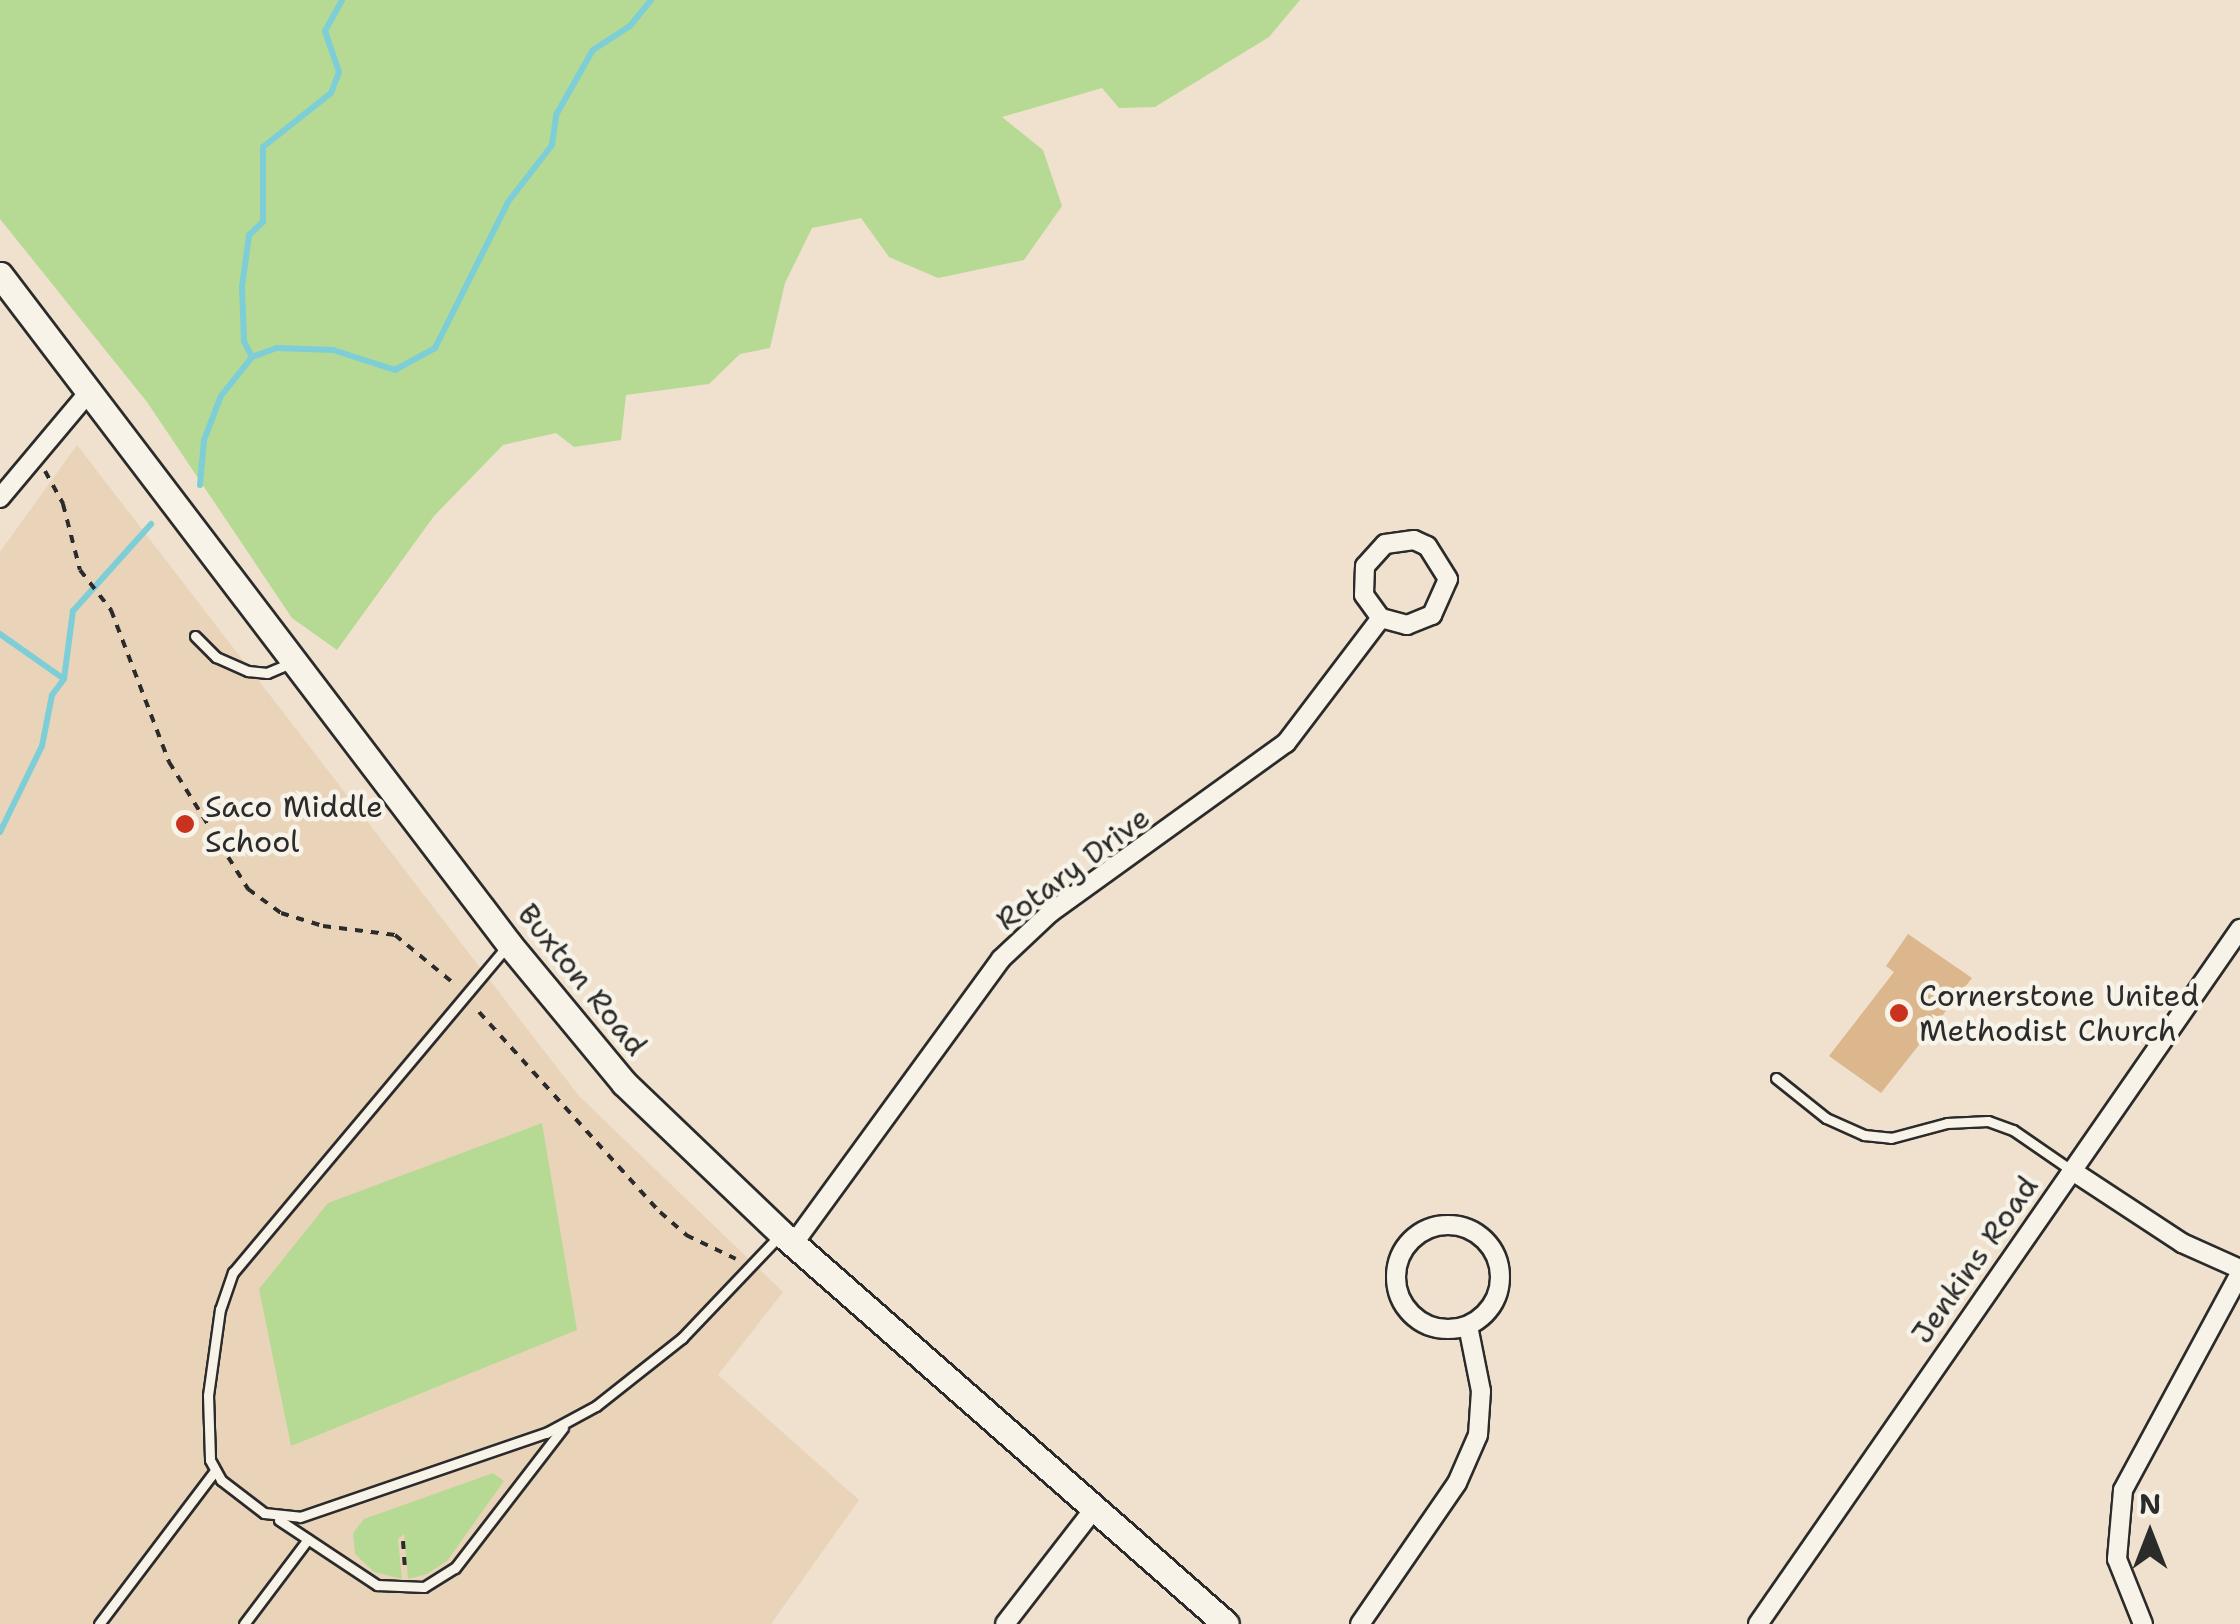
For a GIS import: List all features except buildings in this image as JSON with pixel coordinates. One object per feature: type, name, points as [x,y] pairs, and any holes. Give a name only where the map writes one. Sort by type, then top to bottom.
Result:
[{"type":"main road","name":"Buxton Road","points":[[0,275],[509,944],[624,1083],[788,1238],[1226,1624]]},
{"type":"street","points":[[0,498],[90,392]]},
{"type":"street","points":[[1399,540],[1427,546],[1448,579],[1441,605],[1420,622],[1381,618],[1364,595],[1365,566],[1399,540]]},
{"type":"street","name":"Rotary Drive","points":[[788,1238],[1001,958],[1050,913],[1278,750],[1381,618]]},
{"type":"street","name":"Jenkins Road","points":[[1758,1624],[2240,930]]},
{"type":"street","points":[[2071,1170],[2182,1243],[2240,1271],[2123,1490],[2117,1560],[2142,1624]]},
{"type":"street","points":[[1433,1227],[1468,1228],[1495,1252],[1500,1286],[1495,1303],[1468,1326],[1452,1330],[1419,1321],[1398,1294],[1398,1261],[1418,1234],[1433,1227]]},
{"type":"street","points":[[1360,1624],[1458,1483],[1478,1434],[1481,1392],[1468,1326]]},
{"type":"street","points":[[1005,1624],[1094,1508]]},
{"type":"lane","points":[[195,636],[216,657],[248,671],[268,673],[293,661]]},
{"type":"lane","points":[[509,944],[250,1243],[233,1272],[211,1362],[208,1442],[214,1472],[368,1581],[404,1590],[450,1572],[568,1422],[682,1338],[749,1270],[788,1238]]},
{"type":"lane","points":[[1776,1078],[1826,1118],[1864,1135],[1891,1138],[1947,1123],[1988,1122],[2012,1130],[2071,1170]]},
{"type":"lane","points":[[276,1519],[373,1494],[568,1422]]},
{"type":"lane","points":[[99,1624],[214,1472]]},
{"type":"lane","points":[[244,1624],[308,1539]]},
{"type":"path","points":[[34,454],[63,504],[80,570],[104,596],[168,762],[248,889],[282,912],[323,926],[395,935],[452,982]]},
{"type":"path","points":[[479,1012],[660,1212],[749,1270]]},
{"type":"path","points":[[403,1541],[404,1590]]},
{"type":"shaded area","name":"Saco Middle School","points":[[77,445],[579,1096],[783,1292],[718,1375],[859,1500],[771,1624],[0,1624],[0,552]]},
{"type":"green space","points":[[0,0],[1300,0],[1269,37],[1155,107],[1119,108],[1102,88],[1002,117],[1043,150],[1062,206],[1024,260],[938,278],[889,257],[861,218],[812,228],[785,283],[770,348],[740,354],[709,384],[626,395],[621,440],[574,447],[556,433],[503,445],[434,516],[337,650],[292,618],[147,402],[0,219]]},
{"type":"green space","points":[[542,1123],[577,1330],[291,1446],[259,1289],[328,1203]]},
{"type":"green space","points":[[493,1473],[504,1481],[447,1561],[427,1574],[408,1579],[404,1534],[398,1539],[402,1579],[374,1572],[355,1554],[353,1533],[364,1519]]},
{"type":"waterway","points":[[200,485],[204,440],[221,396],[252,357],[244,341],[242,287],[249,235],[263,222],[263,147],[331,93],[339,72],[325,31],[342,0]]},
{"type":"waterway","points":[[252,357],[277,348],[333,350],[395,370],[435,348],[508,202],[552,145],[556,115],[593,50],[630,26],[651,0]]},
{"type":"waterway","points":[[0,832],[42,746],[52,695],[64,679],[73,611],[151,524]]},
{"type":"waterway","points":[[0,634],[64,679]]},
{"type":"place","name":"Saco Middle School","points":[[185,824]]},
{"type":"place","name":"Cornerstone United Methodist Church","points":[[1899,1013]]}]
